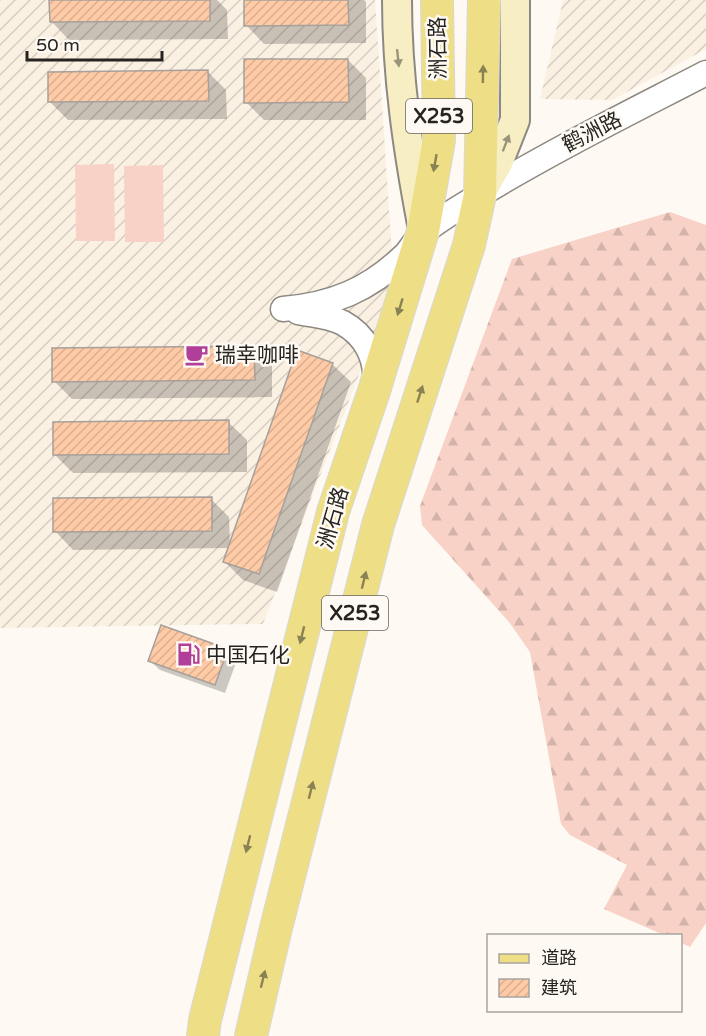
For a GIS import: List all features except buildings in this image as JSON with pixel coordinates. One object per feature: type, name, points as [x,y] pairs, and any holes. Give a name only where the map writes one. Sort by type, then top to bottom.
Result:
[{"type":"main road","points":[[397,0],[397,44],[408,150],[423,231]]},
{"type":"main road","name":"洲石路","points":[[203,1036],[224,940],[333,512],[374,391],[423,231],[439,140],[437,0]]},
{"type":"main road","name":"洲石路","points":[[250,1036],[378,525],[469,245],[480,195],[484,0]]},
{"type":"main road","points":[[480,195],[498,163],[515,120],[516,0]]},
{"type":"street","name":"鹤洲路","points":[[374,391],[376,371],[370,352],[359,335],[343,323],[283,309],[311,307],[363,288],[400,260],[423,231],[480,195],[551,154],[706,73]]},
{"type":"shaded area","points":[[0,0],[375,0],[394,284],[263,624],[0,628]]},
{"type":"shaded area","points":[[563,0],[706,0],[706,49],[612,100],[540,99]]},
{"type":"green space","points":[[114,164],[115,241],[76,241],[75,165]]},
{"type":"green space","points":[[163,165],[164,242],[125,242],[124,166]]},
{"type":"green space","points":[[670,212],[706,225],[706,923],[690,947],[682,943],[682,934],[662,934],[604,909],[627,865],[570,835],[561,824],[530,652],[509,622],[422,525],[420,506],[512,259]]},
{"type":"place","name":"瑞幸咖啡","points":[[197,355]]},
{"type":"place","name":"中国石化","points":[[188,655]]}]
